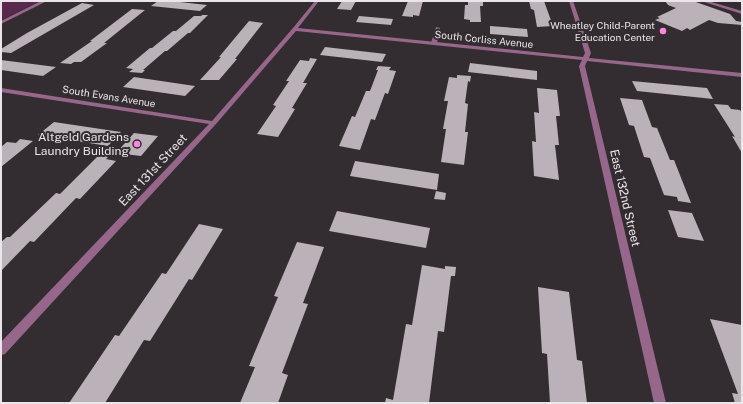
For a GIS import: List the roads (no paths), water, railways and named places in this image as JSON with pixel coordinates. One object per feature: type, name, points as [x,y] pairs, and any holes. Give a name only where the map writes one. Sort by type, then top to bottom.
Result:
[{"type":"street","points":[[1,23],[45,1]]},
{"type":"street","name":"East 131st Street","points":[[1,350],[214,123],[295,29],[317,1]]},
{"type":"street","name":"East 132nd Street","points":[[571,1],[588,53],[582,66],[660,403]]},
{"type":"street","points":[[703,1],[742,13]]},
{"type":"street","points":[[434,43],[438,28]]},
{"type":"street","name":"South Corliss Avenue","points":[[295,29],[742,75]]},
{"type":"street","name":"South Evans Avenue","points":[[1,90],[214,123]]},
{"type":"place","name":"Wheatley Child-Parent Education Center","points":[[663,31]]},
{"type":"place","name":"Altgeld Gardens Laundry Building","points":[[137,144]]}]
